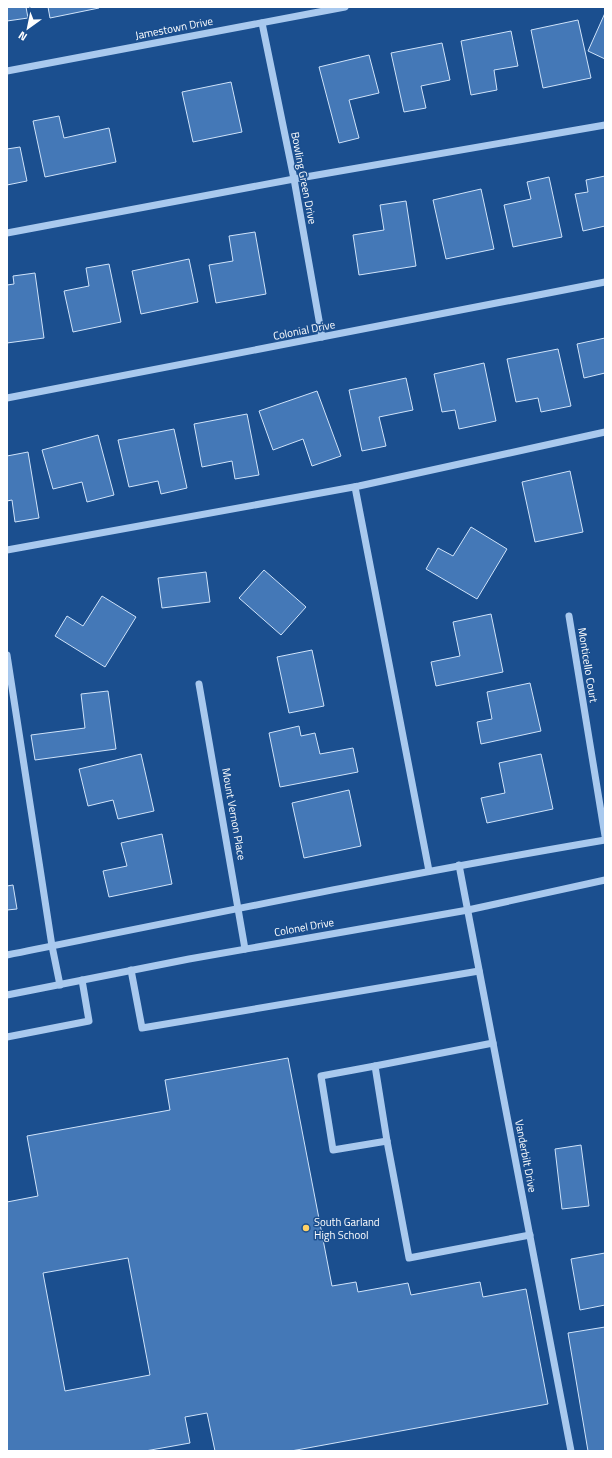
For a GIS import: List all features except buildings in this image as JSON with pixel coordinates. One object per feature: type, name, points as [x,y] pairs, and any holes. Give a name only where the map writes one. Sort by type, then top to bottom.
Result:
[{"type":"street","name":"Jamestown Drive","points":[[7,71],[345,7]]},
{"type":"street","name":"Bowling Green Drive","points":[[262,23],[294,179],[322,337]]},
{"type":"street","points":[[7,233],[294,179],[605,125]]},
{"type":"street","name":"Colonial Drive","points":[[7,398],[605,282]]},
{"type":"street","points":[[7,550],[355,487],[605,432]]},
{"type":"street","points":[[355,487],[429,871]]},
{"type":"street","name":"Monticello Court","points":[[569,616],[605,836]]},
{"type":"street","points":[[7,655],[52,946],[60,985]]},
{"type":"street","name":"Mount Vernon Place","points":[[199,684],[239,907],[245,949]]},
{"type":"street","points":[[7,954],[239,907],[459,865],[605,840]]},
{"type":"street","name":"Vanderbilt Drive","points":[[459,865],[571,1451]]},
{"type":"street","name":"Colonel Drive","points":[[7,995],[130,970],[468,910],[605,880]]},
{"type":"street","points":[[130,970],[142,1028],[480,972]]},
{"type":"street","points":[[7,1037],[89,1021],[82,980]]},
{"type":"street","points":[[386,1141],[332,1150],[321,1076],[493,1043]]},
{"type":"street","points":[[375,1066],[386,1141],[409,1258],[530,1235]]},
{"type":"place","name":"South Garland High School","points":[[306,1228]]}]
